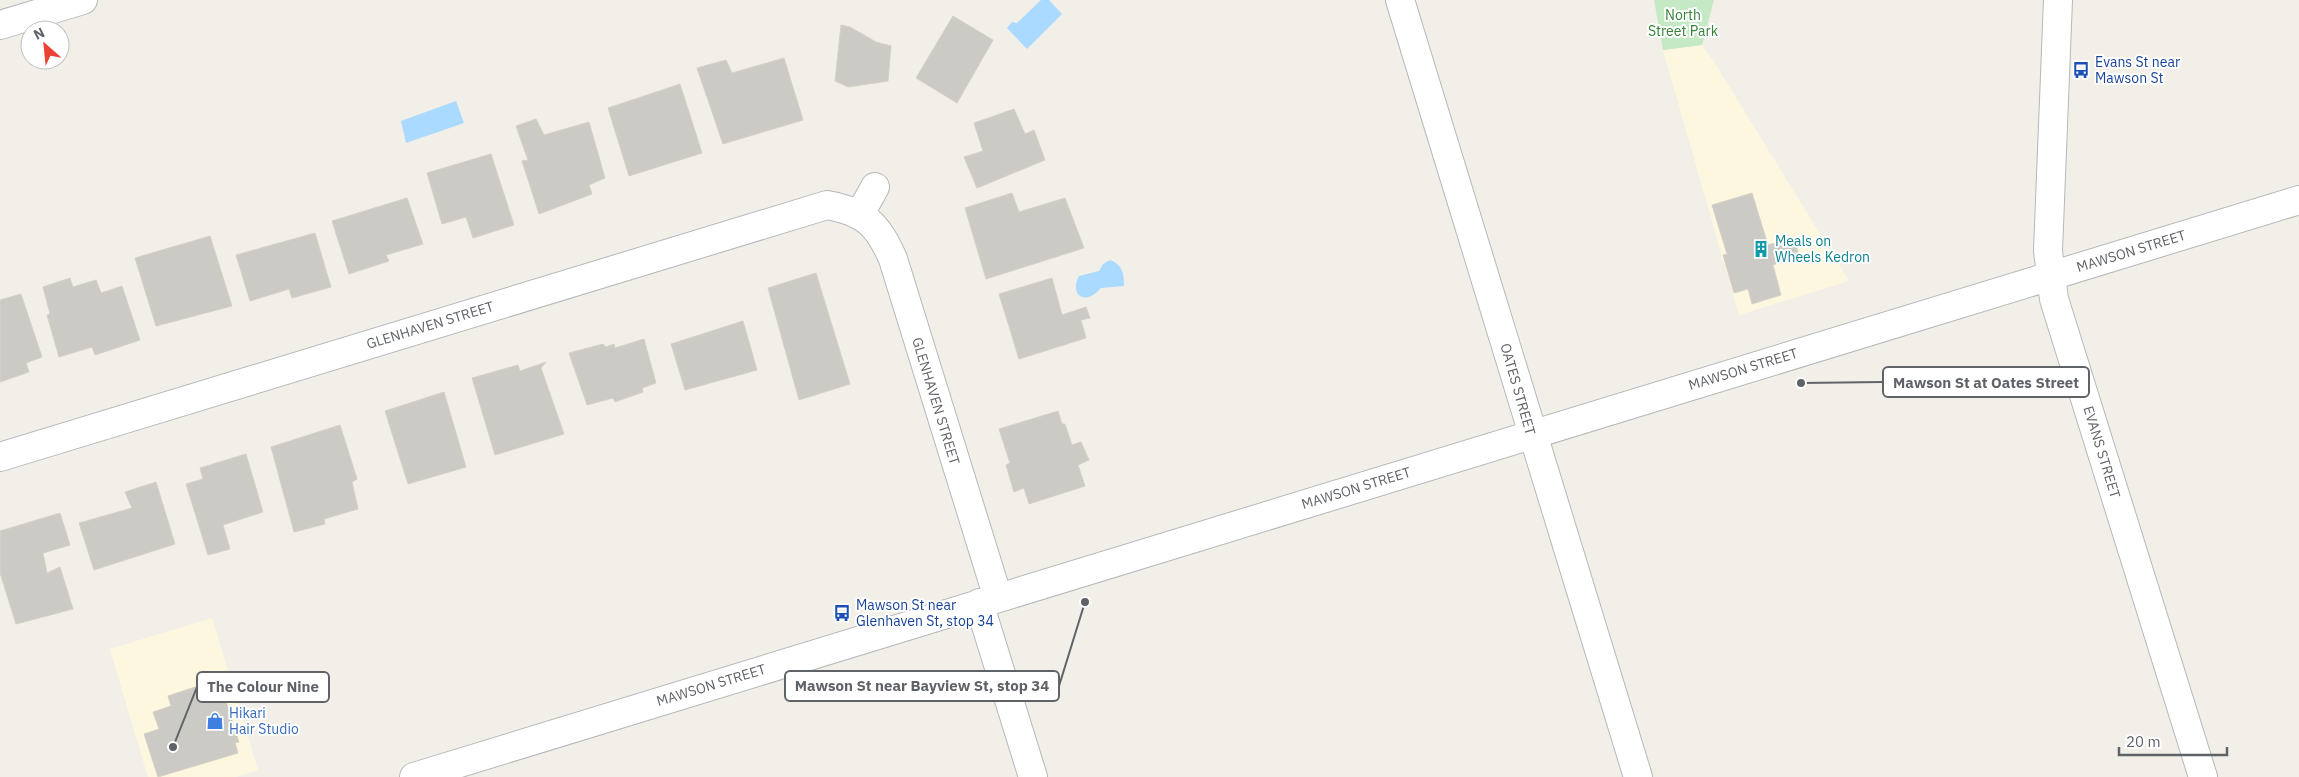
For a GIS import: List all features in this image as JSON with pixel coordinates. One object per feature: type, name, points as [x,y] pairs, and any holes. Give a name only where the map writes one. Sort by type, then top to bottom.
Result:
[{"type":"street","points":[[0,25],[83,0]]},
{"type":"street","name":"OATES STREET","points":[[1400,0],[1638,777]]},
{"type":"street","name":"EVANS STREET","points":[[2058,0],[2048,251],[2050,275],[2056,306],[2203,777]]},
{"type":"street","points":[[860,214],[875,187]]},
{"type":"street","name":"MAWSON STREET","points":[[414,777],[455,771],[988,600],[2299,200]]},
{"type":"street","name":"GLENHAVEN STREET","points":[[0,457],[812,208],[827,205],[860,214],[874,225],[884,239],[893,259],[988,600],[1033,777]]},
{"type":"shaded area","points":[[1702,45],[1849,281],[1739,315],[1663,50]]},
{"type":"shaded area","points":[[212,618],[258,770],[236,777],[148,777],[110,649]]},
{"type":"green space","name":"North Street Park","points":[[1654,0],[1714,0],[1702,45],[1663,50]]},
{"type":"water","points":[[1041,0],[1049,0],[1062,14],[1027,49],[1007,28],[1012,22],[1017,23]]},
{"type":"water","points":[[456,101],[464,123],[406,143],[401,121]]},
{"type":"water","points":[[1110,260],[1118,264],[1122,270],[1124,286],[1101,288],[1089,297],[1084,298],[1080,296],[1076,289],[1079,276],[1099,271],[1103,264]]},
{"type":"building","points":[[953,16],[993,40],[957,103],[916,78]]},
{"type":"building","points":[[841,25],[850,27],[876,42],[891,46],[888,81],[848,87],[835,81]]},
{"type":"building","points":[[784,58],[803,120],[723,144],[697,68],[726,60],[732,73]]},
{"type":"building","points":[[680,84],[702,153],[629,176],[608,108]]},
{"type":"building","points":[[1014,109],[1025,134],[1034,130],[1045,160],[977,188],[964,157],[983,151],[974,123]]},
{"type":"building","points":[[536,119],[544,135],[589,122],[605,178],[589,185],[592,194],[539,214],[522,161],[528,160],[516,126]]},
{"type":"building","points":[[491,154],[514,225],[473,238],[466,217],[442,224],[427,173]]},
{"type":"building","points":[[1012,193],[1019,212],[1065,198],[1084,248],[986,279],[965,208]]},
{"type":"building","name":"Meals on Wheels Kedron","points":[[1752,193],[1768,245],[1794,237],[1799,256],[1773,265],[1781,295],[1752,304],[1748,289],[1734,293],[1723,255],[1727,254],[1712,205]]},
{"type":"building","points":[[407,198],[423,244],[386,255],[389,261],[349,274],[332,221]]},
{"type":"building","points":[[315,233],[331,287],[292,298],[289,289],[250,301],[236,255]]},
{"type":"building","points":[[210,236],[232,306],[156,326],[135,258]]},
{"type":"building","points":[[816,273],[850,384],[799,400],[768,288]]},
{"type":"building","points":[[70,278],[73,287],[96,280],[101,293],[122,286],[140,340],[95,355],[92,347],[59,357],[47,315],[50,314],[43,287]]},
{"type":"building","points":[[1052,278],[1062,315],[1086,307],[1090,318],[1081,320],[1086,338],[1019,359],[999,294]]},
{"type":"building","points":[[21,294],[42,357],[26,363],[29,372],[0,382],[0,300]]},
{"type":"building","points":[[743,321],[757,370],[685,390],[671,344]]},
{"type":"building","points":[[644,339],[656,383],[642,388],[643,392],[615,402],[613,398],[587,405],[569,353],[603,344],[606,347],[614,344],[615,348]]},
{"type":"building","points":[[546,362],[541,368],[564,434],[495,455],[472,378],[518,365],[520,371]]},
{"type":"building","points":[[444,392],[466,467],[408,484],[385,411]]},
{"type":"building","points":[[1058,411],[1062,424],[1065,424],[1072,445],[1081,442],[1089,460],[1078,465],[1085,486],[1029,504],[1024,488],[1014,492],[1006,465],[1010,463],[999,429]]},
{"type":"building","points":[[340,425],[357,479],[352,482],[358,509],[324,519],[325,524],[294,532],[271,447]]},
{"type":"building","points":[[246,454],[263,512],[223,525],[230,549],[208,555],[186,484],[203,479],[200,468]]},
{"type":"building","points":[[156,482],[175,544],[94,570],[79,523],[132,508],[125,492]]},
{"type":"building","points":[[60,513],[70,545],[43,553],[47,573],[60,567],[73,609],[16,624],[0,573],[0,531]]},
{"type":"building","points":[[219,679],[239,742],[235,743],[238,753],[158,777],[144,734],[159,729],[153,712],[171,706],[168,696]]},
{"type":"place","name":"Evans St near Mawson St","points":[[2081,70]]},
{"type":"place","name":"Meals on Wheels Kedron","points":[[1761,249]]},
{"type":"place","name":"Mawson St at Oates Street","points":[[1801,383]]},
{"type":"place","name":"Mawson St near Bayview St, stop 34","points":[[1085,602]]},
{"type":"place","name":"Mawson St near Glenhaven St, stop 34","points":[[842,613]]},
{"type":"place","name":"Hikari Hair Studio","points":[[215,721]]},
{"type":"place","name":"The Colour Nine","points":[[173,747]]}]
